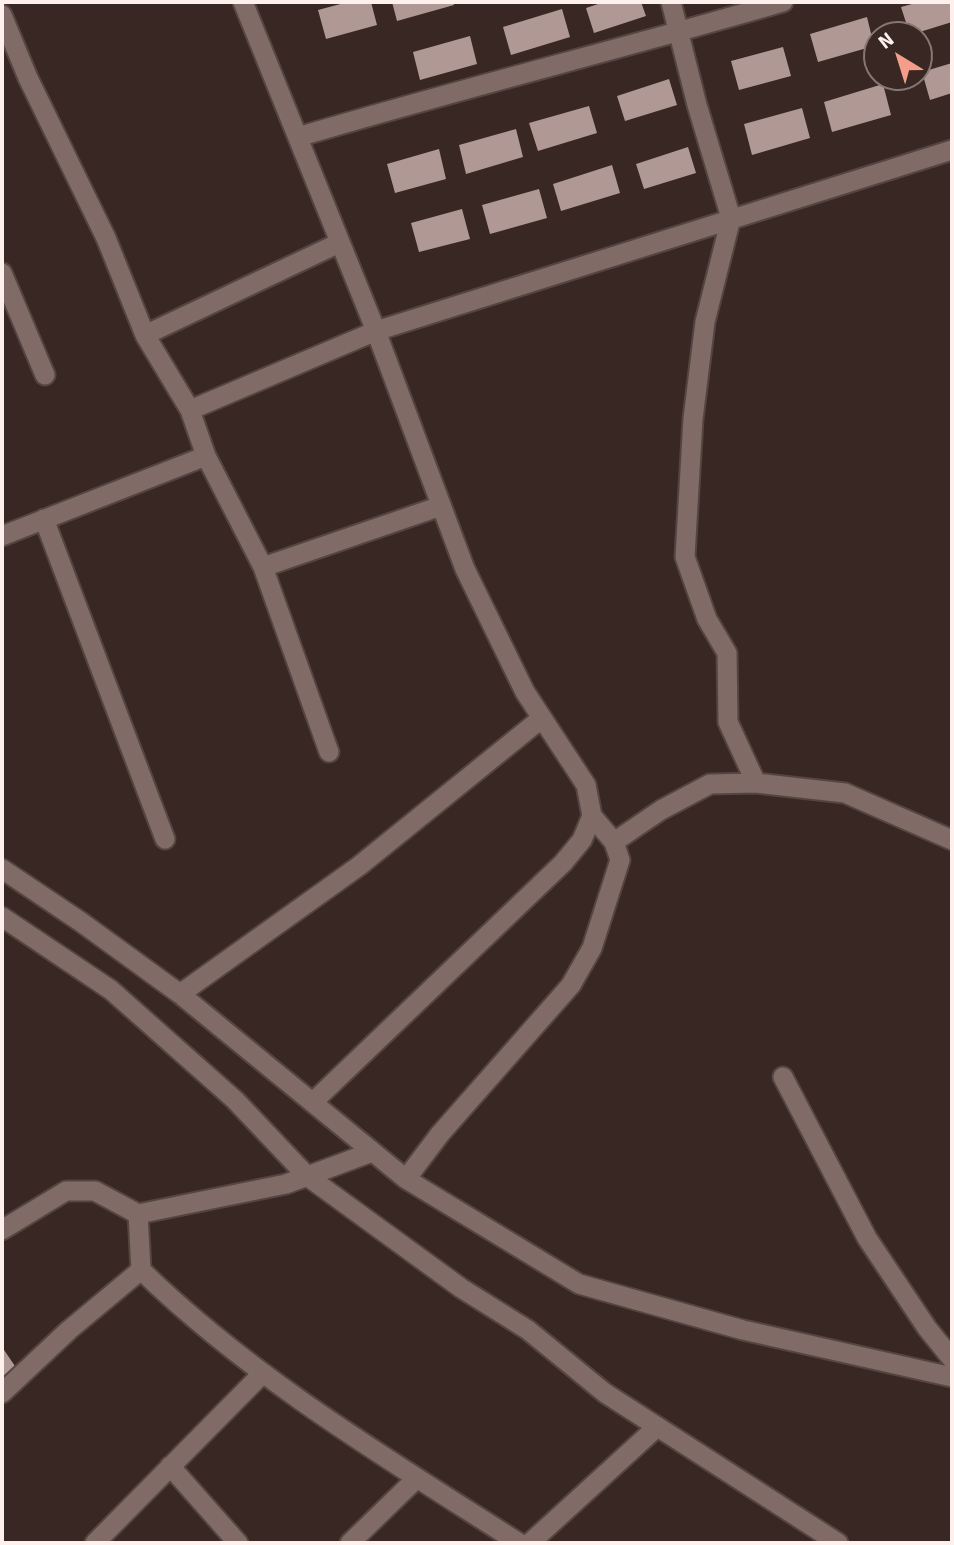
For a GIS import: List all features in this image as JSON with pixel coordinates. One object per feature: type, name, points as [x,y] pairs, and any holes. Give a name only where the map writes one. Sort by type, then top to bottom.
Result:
[{"type":"street","points":[[243,2],[376,331],[441,506],[486,617],[525,692],[586,785],[592,816],[614,842],[620,860],[592,948],[571,985],[406,1178]]},
{"type":"street","points":[[671,2],[697,105],[731,218],[705,322],[693,419],[685,557],[708,619],[727,653],[728,723],[756,783]]},
{"type":"street","points":[[298,137],[455,91],[783,2]]},
{"type":"street","points":[[2,15],[28,78],[106,238],[145,335],[190,410],[206,456],[263,567],[329,752]]},
{"type":"street","points":[[190,410],[376,331],[952,150]]},
{"type":"street","points":[[145,335],[339,243]]},
{"type":"street","points":[[2,273],[45,375]]},
{"type":"street","points":[[2,536],[206,456]]},
{"type":"street","points":[[263,567],[441,506]]},
{"type":"street","points":[[44,519],[164,839]]},
{"type":"street","points":[[180,994],[359,866],[542,718]]},
{"type":"street","points":[[614,842],[662,810],[710,784],[756,783],[845,793],[952,840]]},
{"type":"street","points":[[313,1102],[563,863],[582,839],[592,816]]},
{"type":"street","points":[[2,869],[180,994],[406,1178],[579,1284],[743,1330],[952,1377]]},
{"type":"street","points":[[2,917],[111,990],[235,1100],[307,1177],[461,1288],[528,1330],[605,1393],[838,1543]]},
{"type":"street","points":[[783,1077],[867,1238],[927,1328],[952,1359]]},
{"type":"street","points":[[2,1230],[66,1191],[95,1191],[138,1214],[307,1177],[372,1152]]},
{"type":"street","points":[[138,1214],[141,1270],[193,1320],[262,1374],[519,1543]]},
{"type":"street","points":[[2,1393],[69,1330],[141,1270]]},
{"type":"street","points":[[95,1543],[262,1374]]},
{"type":"street","points":[[530,1543],[657,1427]]},
{"type":"street","points":[[170,1466],[238,1543]]},
{"type":"street","points":[[351,1543],[417,1478]]},
{"type":"building","points":[[348,2],[371,2],[377,25],[326,39],[318,10]]},
{"type":"building","points":[[392,2],[453,2],[454,5],[397,21]]},
{"type":"building","points":[[604,2],[641,2],[646,16],[594,33],[586,8]]},
{"type":"building","points":[[919,2],[952,2],[952,22],[933,28],[933,21],[906,21],[901,7]]},
{"type":"building","points":[[562,9],[570,37],[511,55],[503,27]]},
{"type":"building","points":[[867,17],[868,21],[863,21],[863,49],[818,62],[810,34]]},
{"type":"building","points":[[470,36],[477,64],[420,80],[413,52]]},
{"type":"building","points":[[783,47],[791,76],[739,90],[731,61]]},
{"type":"building","points":[[952,63],[952,93],[930,100],[927,91],[933,91],[933,69]]},
{"type":"building","points":[[669,79],[677,105],[625,121],[617,96]]},
{"type":"building","points":[[863,90],[885,91],[891,115],[832,132],[824,102]]},
{"type":"building","points":[[589,106],[597,133],[538,151],[529,123]]},
{"type":"building","points":[[802,108],[810,138],[752,155],[744,124]]},
{"type":"building","points":[[516,129],[523,157],[466,174],[459,145]]},
{"type":"building","points":[[688,147],[696,173],[644,189],[636,164]]},
{"type":"building","points":[[439,149],[446,179],[395,193],[387,164]]},
{"type":"building","points":[[612,165],[620,193],[561,211],[553,184]]},
{"type":"building","points":[[539,189],[547,218],[490,234],[482,205]]},
{"type":"building","points":[[462,209],[470,239],[419,252],[411,223]]},
{"type":"building","points":[[2,1347],[17,1369],[2,1382]]}]
